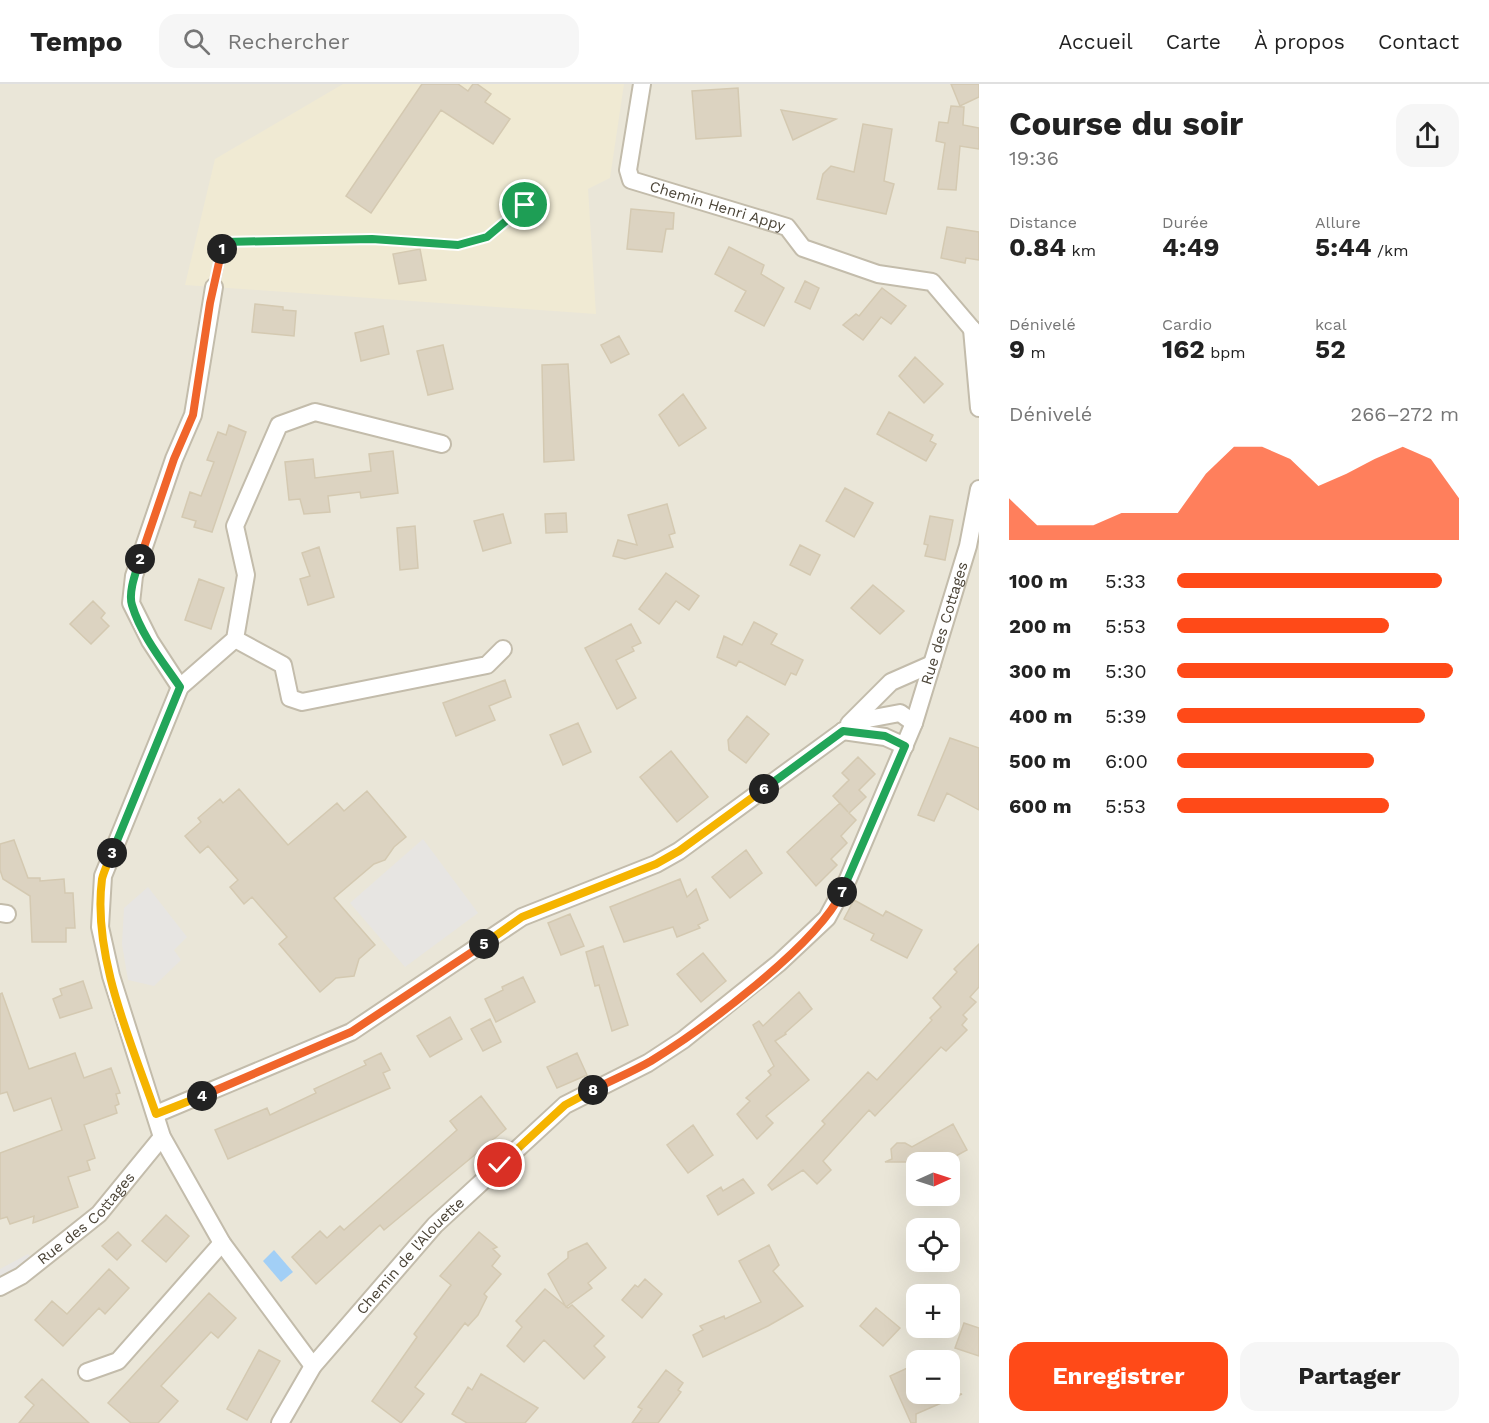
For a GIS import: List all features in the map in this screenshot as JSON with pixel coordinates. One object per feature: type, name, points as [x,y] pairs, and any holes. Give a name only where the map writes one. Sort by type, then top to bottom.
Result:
[{"type":"street","name":"Chemin Henri Appy","points":[[642,84],[628,170],[631,180],[788,227],[803,248],[878,274],[932,282],[976,325]]},
{"type":"street","points":[[180,687],[150,641],[131,603],[134,576],[174,459],[193,415],[214,287]]},
{"type":"street","points":[[976,325],[979,408]]},
{"type":"street","points":[[313,1366],[222,1243],[162,1137],[111,976],[100,927],[103,876],[180,687],[235,639],[246,575],[235,526],[279,425],[315,412],[442,444]]},
{"type":"street","name":"Rue des Cottages","points":[[914,723],[968,546],[979,489]]},
{"type":"street","points":[[235,639],[283,665],[290,698],[302,702],[487,665],[502,649]]},
{"type":"street","points":[[156,1114],[351,1032],[522,917],[656,864],[679,851],[843,731],[891,682],[932,664]]},
{"type":"street","points":[[843,731],[868,719],[900,713],[914,723]]},
{"type":"street","name":"Chemin de l'Alouette","points":[[280,1423],[313,1366],[435,1225],[565,1105],[648,1063],[683,1040],[779,963],[826,918],[849,879],[914,723]]},
{"type":"street","points":[[843,731],[885,736],[905,746]]},
{"type":"street","name":"Rue des Cottages","points":[[0,1287],[21,1276],[99,1214],[162,1137]]},
{"type":"street","points":[[87,1372],[118,1361],[222,1243]]},
{"type":"lane","points":[[214,287],[224,242],[372,239],[458,245],[487,237],[525,205]]},
{"type":"shaded area","points":[[0,84],[979,84],[979,1423],[0,1423]]},
{"type":"shaded area","points":[[343,84],[624,84],[610,178],[588,189],[596,314],[185,285],[215,159]]},
{"type":"shaded area","points":[[423,839],[478,913],[405,967],[350,903]]},
{"type":"shaded area","points":[[148,887],[187,937],[174,950],[181,960],[154,986],[128,980],[122,944],[124,908]]},
{"type":"shaded area","points":[[28,1254],[32,1258],[0,1277],[0,1269]]},
{"type":"water","points":[[274,1250],[293,1272],[281,1282],[263,1261]]},
{"type":"building","points":[[422,84],[458,84],[468,91],[473,84],[477,84],[491,94],[485,102],[510,119],[493,144],[441,110],[371,213],[346,196]]},
{"type":"building","points":[[951,84],[979,84],[979,97],[960,106]]},
{"type":"building","points":[[738,88],[741,136],[696,139],[692,91]]},
{"type":"building","points":[[951,106],[964,107],[963,125],[979,128],[979,149],[960,146],[956,190],[938,189],[945,143],[936,141],[939,122],[948,123]]},
{"type":"building","points":[[781,110],[836,119],[793,140]]},
{"type":"building","points":[[863,124],[892,129],[884,181],[894,184],[886,214],[817,199],[823,174],[831,166],[854,172]]},
{"type":"building","points":[[631,209],[674,213],[673,229],[666,229],[662,252],[627,249]]},
{"type":"building","points":[[947,227],[979,232],[979,260],[966,258],[965,263],[941,258]]},
{"type":"building","points":[[729,247],[764,265],[761,274],[784,288],[764,326],[735,311],[746,291],[715,274]]},
{"type":"building","points":[[420,249],[426,280],[399,284],[393,254]]},
{"type":"building","points":[[805,281],[819,288],[810,309],[795,302]]},
{"type":"building","points":[[882,288],[906,306],[891,324],[881,317],[863,340],[843,325],[856,314],[859,316]]},
{"type":"building","points":[[255,304],[296,311],[294,336],[252,332]]},
{"type":"building","points":[[383,326],[389,354],[361,361],[355,333]]},
{"type":"building","points":[[619,336],[629,354],[611,363],[601,345]]},
{"type":"building","points":[[443,345],[453,389],[428,395],[417,351]]},
{"type":"building","points":[[915,357],[943,384],[924,403],[899,376]]},
{"type":"building","points":[[568,364],[574,460],[544,462],[542,365]]},
{"type":"building","points":[[683,394],[706,428],[679,446],[659,415]]},
{"type":"building","points":[[889,412],[933,435],[930,441],[936,444],[926,461],[877,434]]},
{"type":"building","points":[[229,425],[246,432],[212,532],[194,527],[196,521],[182,517],[190,492],[201,496],[214,462],[207,460],[218,432],[226,435]]},
{"type":"building","points":[[393,451],[398,493],[361,498],[360,492],[328,496],[330,512],[304,514],[300,499],[289,500],[285,462],[313,459],[315,478],[371,471],[369,454]]},
{"type":"building","points":[[845,488],[873,503],[854,537],[826,521]]},
{"type":"building","points":[[667,504],[675,533],[669,535],[673,547],[625,559],[613,556],[618,540],[637,545],[628,515]]},
{"type":"building","points":[[566,513],[567,532],[546,533],[545,514]]},
{"type":"building","points":[[503,514],[511,543],[483,551],[474,521]]},
{"type":"building","points":[[930,516],[953,520],[945,560],[925,556],[928,545],[924,544]]},
{"type":"building","points":[[415,526],[418,568],[400,570],[397,528]]},
{"type":"building","points":[[800,545],[820,555],[810,575],[790,565]]},
{"type":"building","points":[[319,547],[334,597],[308,605],[300,579],[310,576],[302,553]]},
{"type":"building","points":[[666,573],[699,596],[689,610],[676,601],[659,624],[639,609]]},
{"type":"building","points":[[199,579],[224,588],[211,629],[185,620]]},
{"type":"building","points":[[873,585],[904,611],[880,634],[851,608]]},
{"type":"building","points":[[93,601],[105,613],[101,618],[109,626],[91,644],[70,624]]},
{"type":"building","points":[[754,622],[777,634],[771,644],[803,660],[796,675],[791,673],[785,685],[739,661],[736,666],[717,657],[724,636],[742,645]]},
{"type":"building","points":[[631,624],[641,643],[632,647],[634,651],[616,660],[636,698],[617,709],[585,648]]},
{"type":"building","points":[[505,680],[511,697],[489,706],[495,720],[456,736],[443,703]]},
{"type":"building","points":[[747,716],[769,734],[746,763],[729,750],[728,740]]},
{"type":"building","points":[[578,723],[591,752],[563,765],[550,735]]},
{"type":"building","points":[[950,738],[979,748],[979,810],[947,793],[934,821],[918,815]]},
{"type":"building","points":[[671,751],[708,797],[677,822],[640,777]]},
{"type":"building","points":[[858,757],[875,774],[859,790],[866,797],[849,813],[856,820],[841,836],[847,843],[831,859],[837,865],[816,886],[787,852],[840,803],[833,796],[849,780],[842,773]]},
{"type":"building","points":[[239,789],[288,845],[337,803],[344,811],[367,791],[406,837],[394,847],[385,860],[374,864],[334,898],[375,945],[359,959],[354,976],[336,978],[320,992],[279,944],[287,937],[252,897],[244,904],[230,887],[238,880],[208,846],[200,853],[185,836],[201,822],[198,818],[220,799],[223,803]]},
{"type":"building","points":[[14,840],[28,878],[40,878],[40,881],[64,879],[65,893],[73,893],[75,928],[66,928],[66,942],[32,942],[30,896],[3,879],[0,870],[0,844]]},
{"type":"building","points":[[746,850],[762,873],[730,898],[712,877]]},
{"type":"building","points":[[680,879],[687,897],[696,889],[708,920],[698,925],[700,928],[677,937],[673,927],[624,942],[610,907]]},
{"type":"building","points":[[854,900],[883,916],[886,911],[922,930],[907,958],[871,940],[874,934],[844,919]]},
{"type":"building","points":[[570,914],[584,946],[561,955],[548,923]]},
{"type":"building","points":[[979,944],[979,987],[970,997],[976,1002],[963,1015],[967,1019],[962,1025],[967,1030],[946,1051],[941,1047],[875,1116],[869,1110],[823,1161],[831,1170],[817,1184],[803,1170],[772,1190],[768,1185],[825,1124],[822,1121],[868,1072],[877,1080],[932,1020],[930,1018],[941,1007],[933,998],[957,972],[954,969]]},
{"type":"building","points":[[603,946],[628,1025],[612,1031],[599,985],[595,986],[586,952]]},
{"type":"building","points":[[703,953],[726,981],[701,1002],[677,974]]},
{"type":"building","points":[[523,977],[535,1002],[496,1022],[485,999],[503,990],[502,987]]},
{"type":"building","points":[[83,981],[92,1008],[60,1018],[53,999],[62,995],[60,989]]},
{"type":"building","points":[[799,992],[812,1009],[786,1034],[775,1041],[809,1080],[766,1116],[773,1123],[757,1139],[737,1114],[750,1101],[746,1098],[771,1075],[768,1071],[774,1066],[753,1025],[759,1021],[763,1026]]},
{"type":"building","points":[[2,993],[29,1069],[75,1053],[84,1078],[111,1068],[120,1093],[116,1094],[119,1104],[115,1106],[117,1113],[84,1125],[95,1158],[87,1161],[90,1170],[68,1177],[78,1207],[33,1223],[34,1216],[10,1224],[7,1217],[0,1219],[0,1153],[62,1130],[51,1098],[14,1111],[7,1092],[0,1094],[0,994]]},
{"type":"building","points":[[450,1017],[462,1039],[430,1057],[417,1036]]},
{"type":"building","points":[[490,1019],[501,1042],[483,1051],[471,1029]]},
{"type":"building","points":[[381,1053],[390,1070],[383,1073],[390,1088],[228,1159],[215,1130],[267,1108],[270,1115],[316,1093],[314,1089],[366,1065],[364,1061]]},
{"type":"building","points":[[577,1053],[587,1075],[557,1088],[547,1067]]},
{"type":"building","points":[[481,1096],[506,1129],[384,1230],[380,1225],[316,1284],[292,1257],[320,1231],[327,1238],[340,1226],[344,1230],[457,1130],[450,1121]]},
{"type":"building","points":[[953,1124],[967,1150],[960,1154],[960,1152],[906,1152],[906,1162],[885,1162],[892,1159],[891,1149],[897,1143],[905,1143],[912,1147]]},
{"type":"building","points":[[693,1125],[713,1155],[688,1173],[667,1145]]},
{"type":"building","points":[[743,1179],[754,1193],[718,1215],[707,1196],[721,1187],[723,1191]]},
{"type":"building","points":[[166,1215],[189,1236],[166,1262],[142,1241]]},
{"type":"building","points":[[118,1232],[131,1245],[117,1260],[102,1246]]},
{"type":"building","points":[[479,1232],[497,1247],[493,1249],[500,1256],[492,1266],[501,1274],[484,1294],[487,1297],[478,1315],[468,1326],[465,1323],[415,1387],[424,1394],[401,1423],[372,1401],[417,1337],[414,1334],[451,1285],[440,1276]]},
{"type":"building","points":[[587,1243],[606,1268],[588,1283],[592,1288],[566,1307],[548,1274],[568,1258],[568,1252]]},
{"type":"building","points":[[769,1245],[779,1265],[773,1271],[803,1306],[768,1326],[703,1357],[693,1335],[703,1330],[700,1326],[724,1316],[725,1319],[761,1302],[739,1261]]},
{"type":"building","points":[[109,1269],[129,1288],[105,1314],[99,1308],[63,1346],[35,1320],[52,1301],[67,1314]]},
{"type":"building","points":[[645,1279],[662,1294],[642,1318],[622,1300],[635,1285],[638,1287]]},
{"type":"building","points":[[545,1289],[568,1308],[572,1305],[604,1336],[594,1346],[605,1357],[584,1379],[544,1340],[524,1362],[507,1346],[522,1327],[516,1321]]},
{"type":"building","points":[[209,1293],[236,1318],[218,1338],[211,1332],[161,1386],[178,1401],[158,1423],[131,1423],[108,1403]]},
{"type":"building","points":[[876,1308],[900,1328],[883,1346],[860,1326]]},
{"type":"building","points":[[964,1323],[979,1328],[979,1356],[955,1348]]},
{"type":"building","points":[[259,1350],[280,1361],[247,1420],[227,1409]]},
{"type":"building","points":[[906,1369],[906,1404],[939,1404],[916,1414],[916,1423],[911,1423],[890,1376]]},
{"type":"building","points":[[666,1370],[683,1383],[678,1390],[681,1392],[658,1423],[632,1423],[642,1409],[638,1407]]},
{"type":"building","points":[[481,1374],[538,1408],[525,1423],[467,1423],[452,1414],[468,1387],[472,1390]]},
{"type":"building","points":[[42,1379],[89,1423],[19,1423],[34,1405],[25,1397]]},
{"type":"route","points":[[500,1165],[565,1105],[648,1063],[683,1040],[712,1019],[811,934],[837,903],[849,879],[905,746],[885,736],[861,735],[843,731],[679,851],[656,864],[522,917],[462,960],[351,1032],[156,1114],[111,976],[100,927],[103,876],[180,687],[150,641],[131,603],[134,576],[174,459],[193,415],[210,303],[224,242],[372,239],[458,245],[487,237],[525,205]]}]
